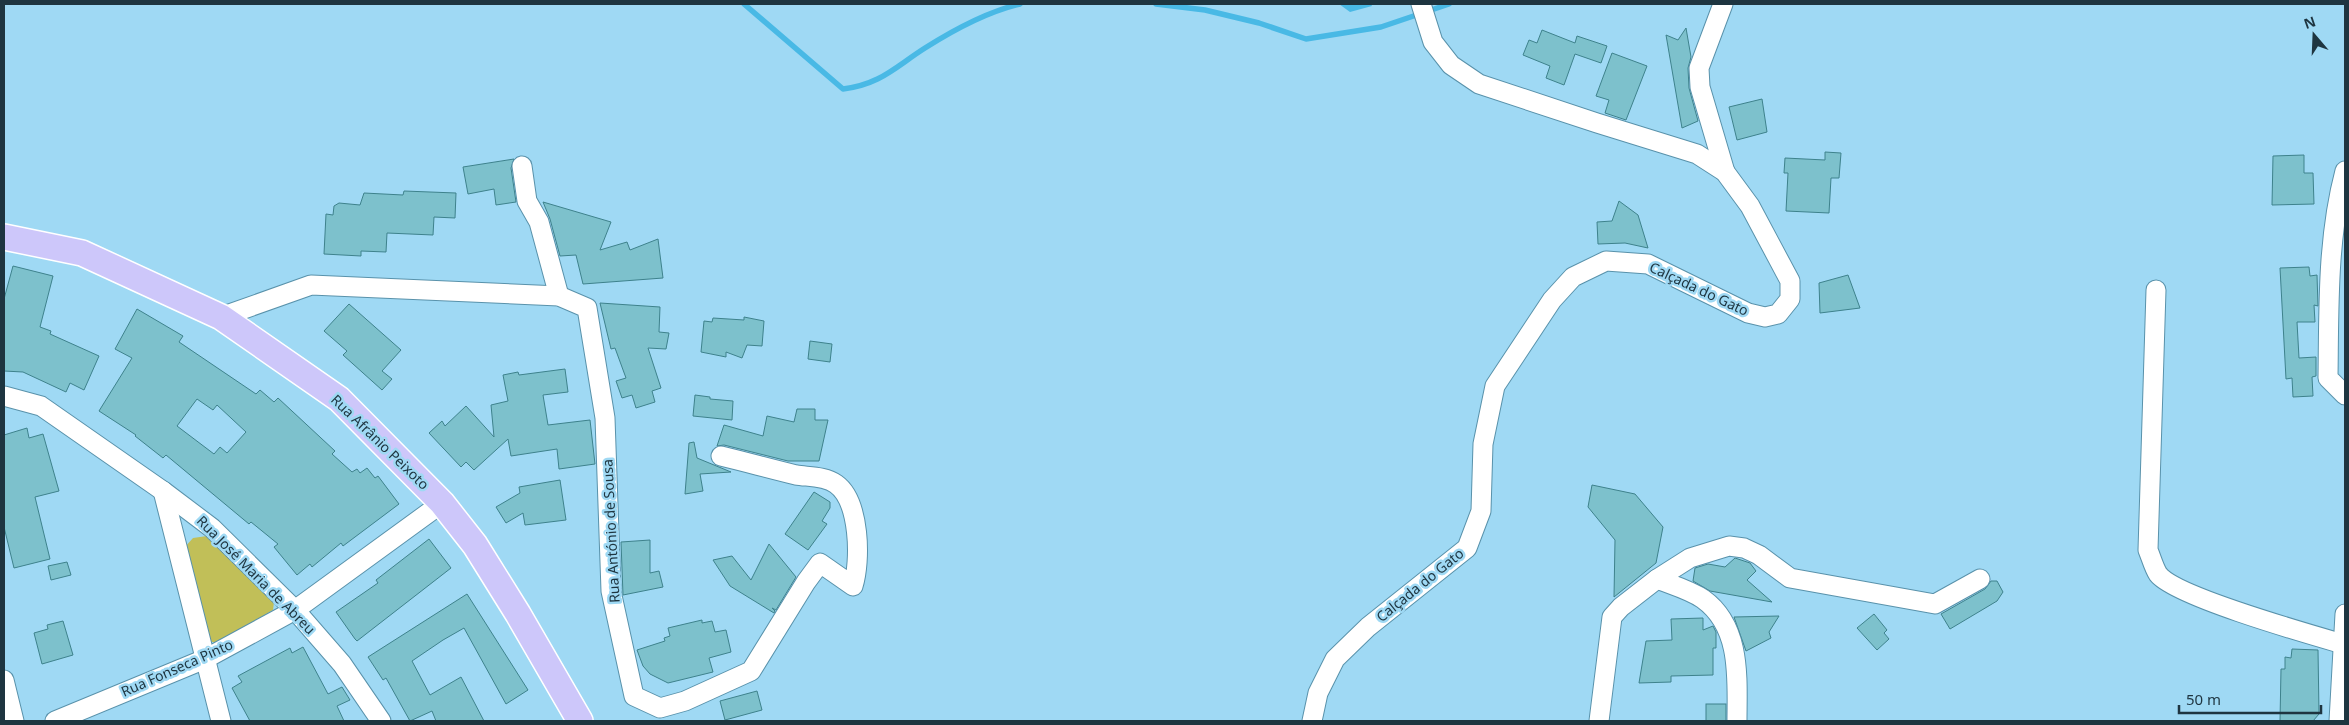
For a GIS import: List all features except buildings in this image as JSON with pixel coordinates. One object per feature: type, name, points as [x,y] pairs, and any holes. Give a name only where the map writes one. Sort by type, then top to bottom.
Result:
[{"type":"main road","name":"Rua Afrânio Peixoto","points":[[4,237],[82,253],[221,317],[339,399],[442,503],[475,546],[518,614],[580,721]]},
{"type":"street","name":"Calçada do Gato","points":[[1312,721],[1318,693],[1335,658],[1368,627],[1467,548],[1481,511],[1483,444],[1495,386],[1552,300],[1574,277],[1606,261],[1648,264],[1748,313],[1765,317],[1778,314],[1790,299],[1790,281],[1750,206],[1725,172],[1697,154],[1479,84],[1451,65],[1433,42],[1421,4]]},
{"type":"street","points":[[1722,4],[1699,68],[1700,88],[1725,172]]},
{"type":"street","points":[[522,166],[527,201],[539,222],[559,296]]},
{"type":"street","points":[[2345,171],[2336,206],[2332,233],[2328,378],[2345,395]]},
{"type":"street","name":"Rua António de Sousa","points":[[221,317],[311,285],[559,296],[587,308],[605,418],[611,591],[634,696],[660,708],[684,701],[751,671],[806,582],[820,563],[853,586],[857,572],[857,524],[846,497],[837,484],[818,477],[797,475],[721,456]]},
{"type":"street","points":[[2156,290],[2148,550],[2159,575],[2178,589],[2286,628],[2343,644]]},
{"type":"street","name":"Rua José Maria de Abreu","points":[[4,396],[41,406],[163,491],[212,528],[295,610],[342,664],[381,721]]},
{"type":"street","points":[[163,491],[221,721]]},
{"type":"street","name":"Rua Fonseca Pinto","points":[[55,721],[205,659],[295,610],[442,503]]},
{"type":"street","points":[[1599,721],[1612,617],[1621,606],[1657,579],[1690,558],[1729,546],[1744,548],[1759,555],[1790,578],[1935,604],[1980,578]]},
{"type":"street","points":[[1657,579],[1702,598],[1717,610],[1727,628],[1738,666],[1737,721]]},
{"type":"street","points":[[2339,721],[2345,614]]},
{"type":"street","points":[[4,680],[14,721]]},
{"type":"shaded area","points":[[207,536],[274,602],[273,610],[217,643],[208,641],[184,548],[193,538]]},
{"type":"water","points":[[1339,4],[1371,4],[1372,6],[1350,12]]},
{"type":"waterway","points":[[744,4],[843,89],[856,87],[878,79],[959,28],[983,16],[1020,4]]},
{"type":"waterway","points":[[1156,4],[1205,10],[1259,23],[1306,39],[1381,27],[1449,4]]}]
